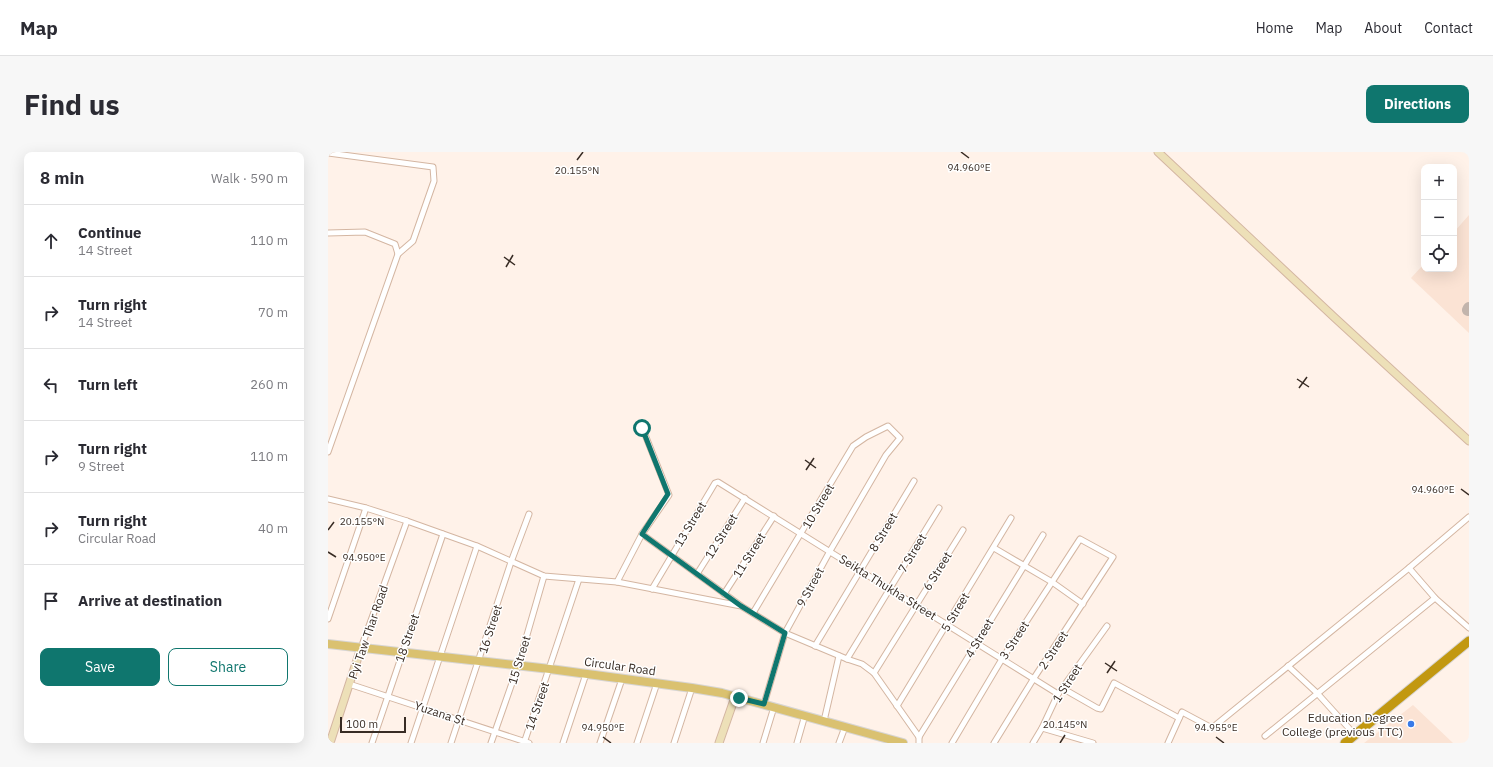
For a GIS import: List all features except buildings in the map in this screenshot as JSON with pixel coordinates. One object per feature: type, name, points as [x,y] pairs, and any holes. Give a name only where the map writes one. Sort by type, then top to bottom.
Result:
[{"type":"highway","points":[[1345,743],[1469,641]]},
{"type":"main road","name":"Circular Road","points":[[328,644],[550,669],[692,688],[764,704],[845,726],[876,739],[903,743]]},
{"type":"street","points":[[328,152],[433,167],[434,181],[414,241],[398,254],[328,452]]},
{"type":"street","points":[[1158,152],[1469,441]]},
{"type":"street","points":[[328,233],[365,232],[395,244],[398,254]]},
{"type":"street","name":"10 Street","points":[[753,614],[853,446],[866,437],[888,426],[900,438]]},
{"type":"street","points":[[617,582],[642,534],[668,494],[642,428]]},
{"type":"street","name":"9 Street","points":[[764,704],[785,633],[830,551],[886,455],[900,438]]},
{"type":"street","name":"8 Street","points":[[815,646],[914,481]]},
{"type":"street","name":"Seikta Thukha Street","points":[[718,482],[1058,694]]},
{"type":"street","name":"13 Street","points":[[652,589],[715,483],[718,482]]},
{"type":"street","name":"12 Street","points":[[697,574],[744,498]]},
{"type":"street","points":[[328,506],[329,499],[366,508],[407,521],[478,546],[544,576],[617,582],[741,606]]},
{"type":"street","points":[[328,619],[366,508]]},
{"type":"street","name":"7 Street","points":[[847,659],[939,508]]},
{"type":"street","name":"16 Street","points":[[451,743],[528,514]]},
{"type":"street","name":"11 Street","points":[[724,594],[774,516]]},
{"type":"street","points":[[1168,743],[1182,712],[1212,728],[1409,568],[1469,517]]},
{"type":"street","name":"5 Street","points":[[897,706],[948,625],[1011,518]]},
{"type":"street","name":"Pyi Taw Thar Road","points":[[330,743],[361,648],[407,521]]},
{"type":"street","name":"6 Street","points":[[874,673],[963,530]]},
{"type":"street","name":"18 Street","points":[[372,743],[442,534]]},
{"type":"street","points":[[642,534],[753,614],[785,633],[862,664],[874,673],[919,736],[919,743]]},
{"type":"street","name":"4 Street","points":[[919,736],[1043,535]]},
{"type":"street","name":"2 Street","points":[[994,743],[1034,678],[1113,557],[1080,539]]},
{"type":"street","name":"3 Street","points":[[952,743],[1002,659],[1080,539]]},
{"type":"street","points":[[411,743],[478,546]]},
{"type":"street","points":[[994,548],[1052,582],[1082,604]]},
{"type":"street","points":[[1409,568],[1435,598],[1469,628]]},
{"type":"street","name":"15 Street","points":[[492,743],[518,666],[544,576]]},
{"type":"street","name":"14 Street","points":[[526,742],[579,579]]},
{"type":"street","points":[[1265,736],[1435,598]]},
{"type":"street","name":"1 Street","points":[[1033,743],[1058,694],[1107,626]]},
{"type":"street","points":[[824,721],[839,656]]},
{"type":"street","points":[[1288,666],[1318,693],[1355,735]]},
{"type":"street","points":[[563,743],[586,674]]},
{"type":"street","points":[[600,743],[622,679]]},
{"type":"street","points":[[637,743],[657,683]]},
{"type":"street","points":[[1062,688],[1101,709],[1111,686],[1114,683],[1180,718]]},
{"type":"street","name":"Yuzana St","points":[[350,684],[526,742]]},
{"type":"street","points":[[674,743],[692,688]]},
{"type":"street","points":[[719,743],[735,697]]},
{"type":"street","points":[[763,743],[774,707]]},
{"type":"street","points":[[796,743],[805,715]]},
{"type":"street","points":[[839,743],[845,726]]},
{"type":"street","points":[[1042,728],[1093,743]]},
{"type":"shaded area","points":[[1469,215],[1469,333],[1411,278],[1421,267],[1421,272],[1457,272],[1457,229]]},
{"type":"shaded area","name":"Education Degree College (previous TTC)","points":[[1413,705],[1453,743],[1364,743]]},
{"type":"place","name":"Education Degree College (previous TTC)","points":[[1411,724]]},
{"type":"route","points":[[642,428],[668,494],[642,534],[741,606],[785,633],[764,704],[739,698]]}]
